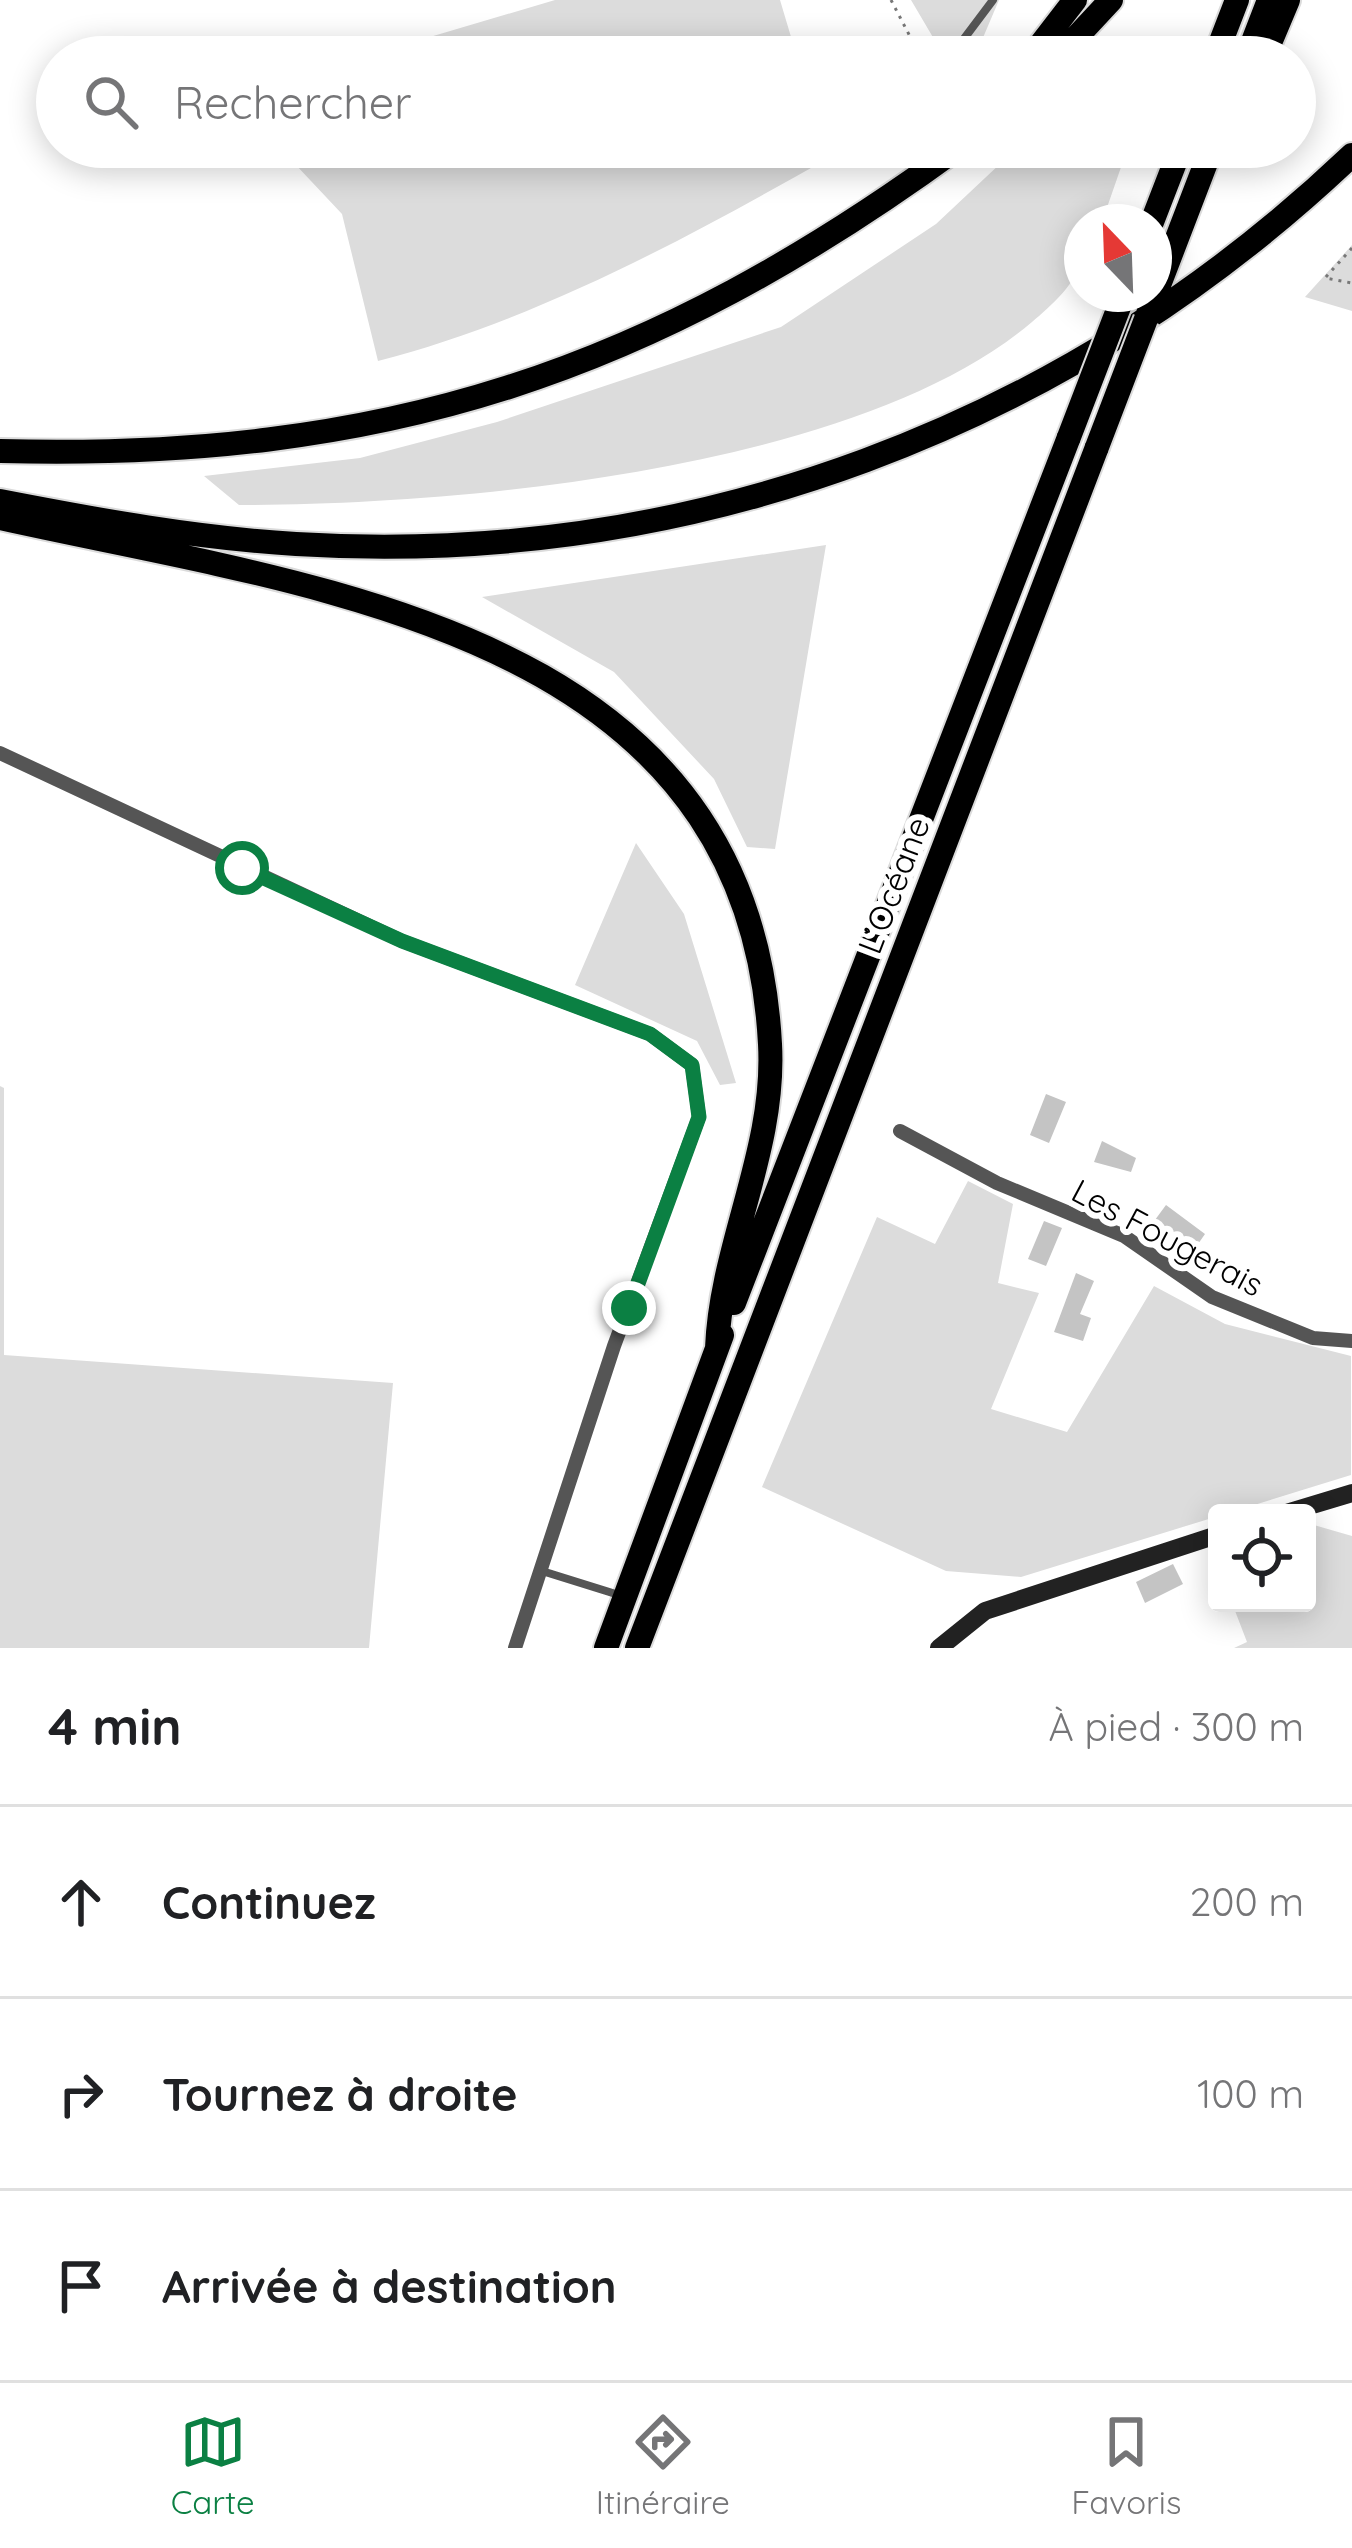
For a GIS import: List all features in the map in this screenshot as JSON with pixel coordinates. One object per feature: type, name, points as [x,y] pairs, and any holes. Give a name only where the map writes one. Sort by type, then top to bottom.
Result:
[{"type":"highway","points":[[1047,36],[1075,0]]},
{"type":"highway","points":[[1078,36],[1112,0]]},
{"type":"highway","points":[[1223,36],[1237,0]]},
{"type":"highway","points":[[1255,36],[1269,0]]},
{"type":"highway","points":[[1273,36],[1288,0]]},
{"type":"highway","points":[[0,501],[206,535],[406,546],[566,535],[782,490],[974,417],[1063,371],[1170,307],[1254,245],[1352,155]]},
{"type":"highway","points":[[871,210],[906,168]]},
{"type":"highway","points":[[0,451],[108,454],[228,447],[329,433],[446,406],[557,372],[660,330],[743,289],[930,168]]},
{"type":"highway","points":[[1159,204],[1172,168]]},
{"type":"highway","name":"L’Océane","points":[[637,1648],[1204,168]]},
{"type":"highway","name":"L’Océane","points":[[606,1648],[1117,312]]},
{"type":"highway","points":[[0,518],[357,600],[455,630],[527,664],[585,700],[671,779],[729,869],[748,922],[770,1043],[761,1141],[719,1303],[717,1348]]},
{"type":"street","points":[[0,753],[402,941],[650,1034],[692,1065],[699,1117],[614,1346],[515,1648]]},
{"type":"street","name":"Les Fougerais","points":[[900,1131],[997,1183],[1124,1236],[1212,1298],[1312,1338],[1352,1341]]},
{"type":"street","points":[[1316,1504],[1352,1493]]},
{"type":"street","points":[[939,1648],[985,1611],[1208,1538]]},
{"type":"lane","points":[[966,36],[993,0]]},
{"type":"lane","points":[[541,1570],[624,1597]]},
{"type":"path","points":[[891,0],[912,36]]},
{"type":"path","points":[[1352,248],[1325,278],[1352,283]]},
{"type":"shaded area","points":[[555,0],[780,0],[791,36],[433,36]]},
{"type":"shaded area","points":[[911,0],[999,0],[984,36],[932,36]]},
{"type":"shaded area","points":[[299,168],[811,168],[553,300],[438,344],[378,361],[342,214]]},
{"type":"shaded area","points":[[996,168],[1121,168],[1108,204],[1064,204],[1064,291],[1055,301],[957,372],[866,413],[764,445],[654,469],[433,497],[239,505],[204,476],[360,458],[497,422],[781,327],[936,224]]},
{"type":"shaded area","points":[[1352,245],[1352,311],[1305,297]]},
{"type":"shaded area","points":[[826,545],[775,849],[747,847],[714,779],[614,672],[482,597]]},
{"type":"shaded area","points":[[636,843],[684,914],[736,1083],[720,1085],[697,1041],[575,985]]},
{"type":"shaded area","points":[[0,1086],[4,1088],[4,1355],[393,1383],[369,1648],[0,1648]]},
{"type":"shaded area","points":[[968,1181],[1013,1204],[998,1283],[1039,1293],[991,1409],[1067,1432],[1154,1286],[1225,1324],[1351,1356],[1351,1475],[1257,1504],[1208,1504],[1208,1519],[1021,1577],[946,1571],[762,1487],[877,1217],[935,1244]]},
{"type":"shaded area","points":[[1316,1526],[1352,1536],[1352,1648],[1234,1648],[1247,1642],[1235,1612],[1316,1612]]},
{"type":"building","points":[[1046,1094],[1066,1102],[1049,1143],[1030,1135]]},
{"type":"building","points":[[1102,1141],[1136,1158],[1131,1172],[1094,1162]]},
{"type":"building","points":[[1166,1205],[1205,1234],[1191,1254],[1152,1224]]},
{"type":"building","points":[[1044,1221],[1062,1228],[1046,1266],[1028,1259]]},
{"type":"building","points":[[1076,1273],[1094,1281],[1080,1314],[1091,1318],[1083,1341],[1054,1332]]},
{"type":"building","points":[[1173,1564],[1183,1584],[1145,1603],[1136,1582]]},
{"type":"route","points":[[242,868],[402,941],[650,1034],[674,1046],[692,1065],[699,1117],[629,1308]]}]
